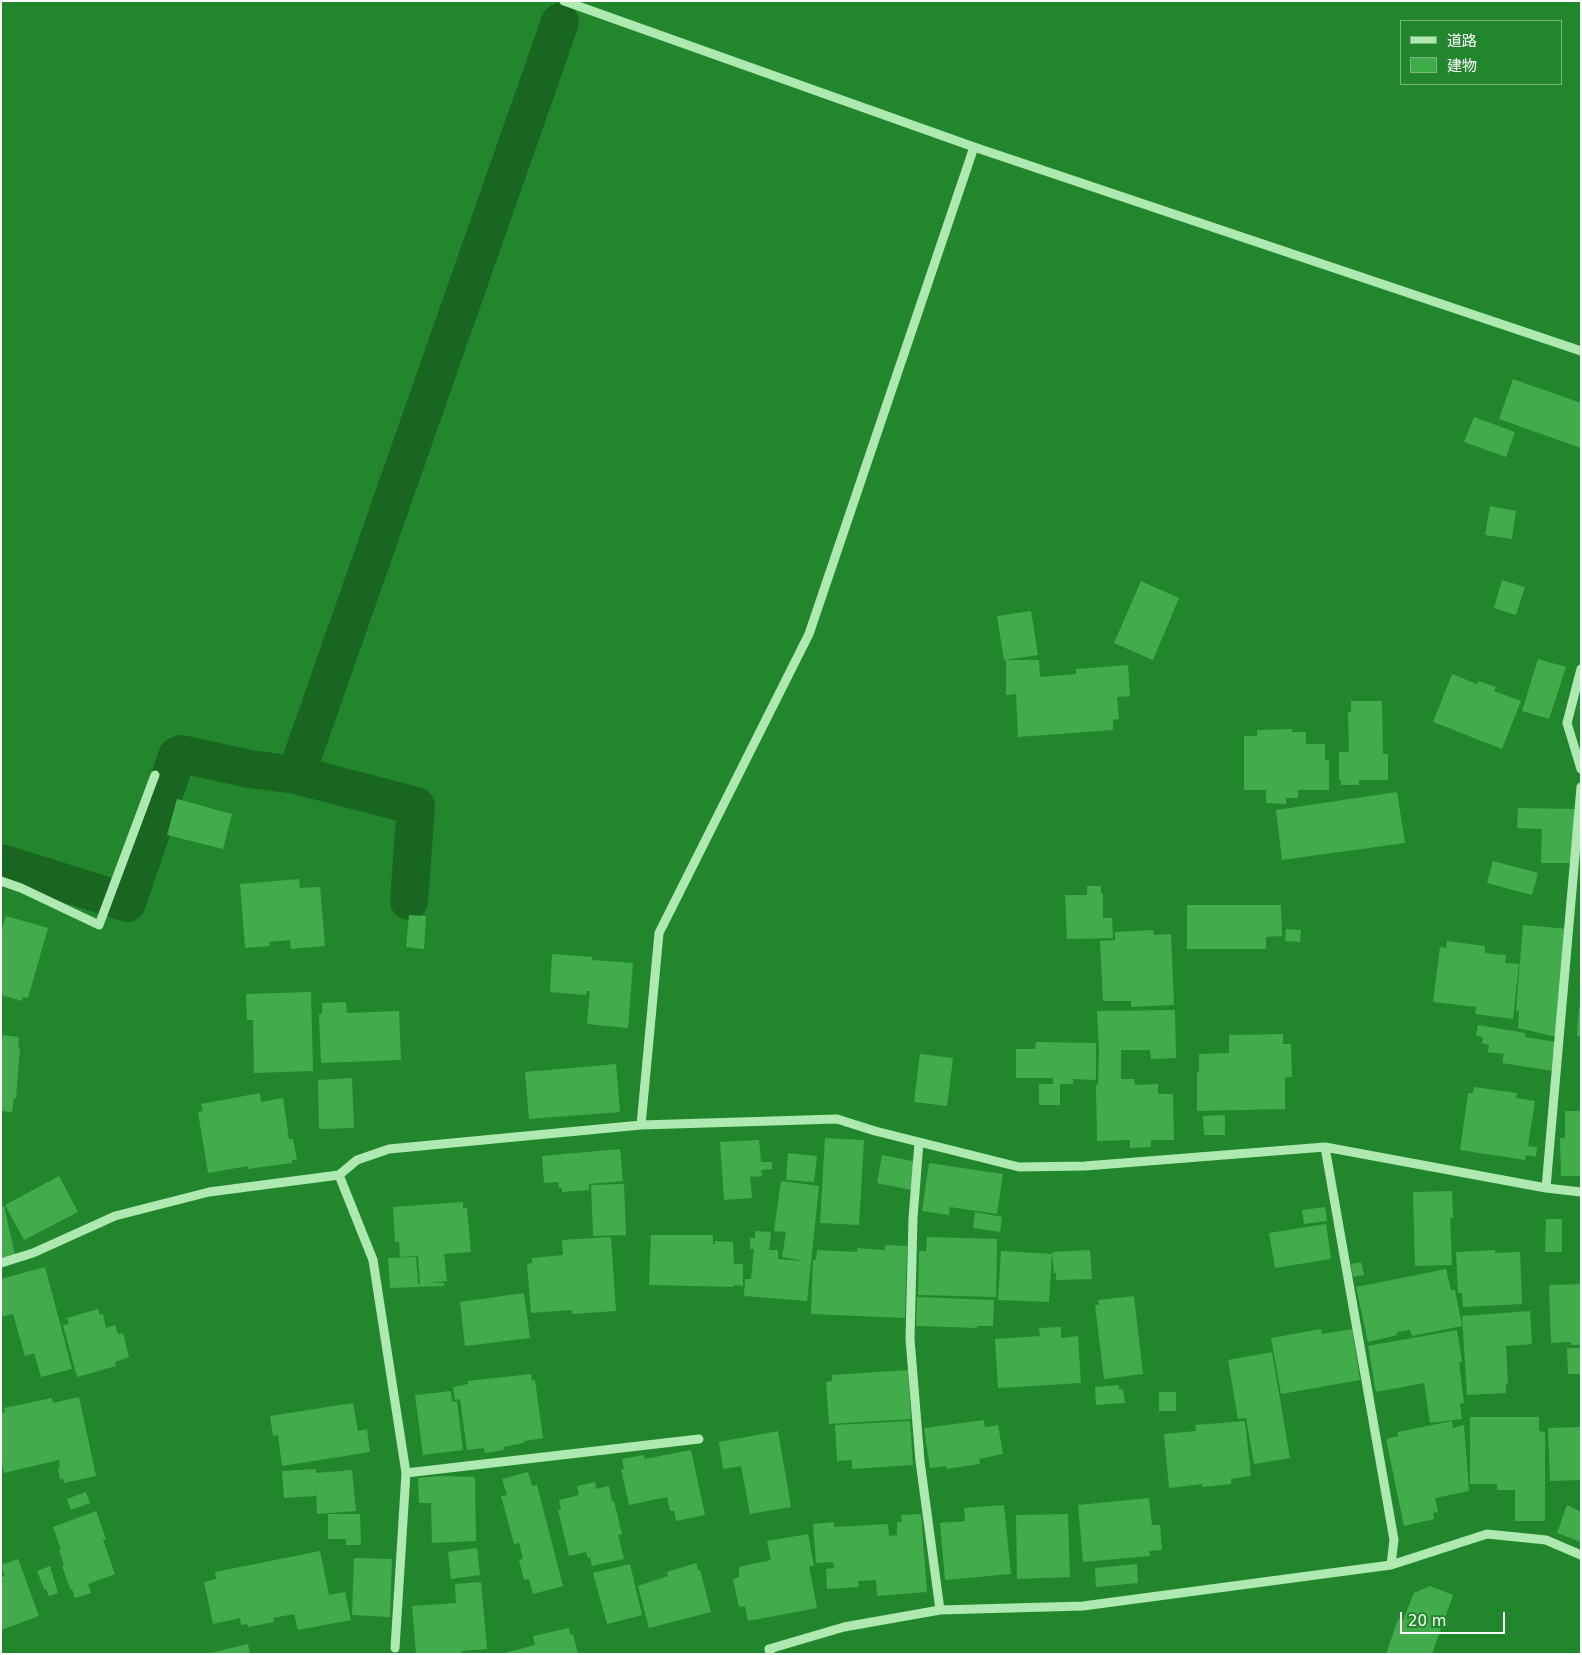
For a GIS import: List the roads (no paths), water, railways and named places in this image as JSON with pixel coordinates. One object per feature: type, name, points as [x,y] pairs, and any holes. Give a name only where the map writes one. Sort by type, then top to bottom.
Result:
[{"type":"street","points":[[564,1],[974,147],[1581,351]]},
{"type":"street","points":[[641,1125],[659,933],[809,634],[974,147]]},
{"type":"street","points":[[1581,669],[1567,723],[1581,769]]},
{"type":"street","points":[[1,881],[21,888],[99,925],[155,775]]},
{"type":"street","points":[[1546,1188],[1581,787]]},
{"type":"street","points":[[1,1263],[33,1253],[115,1216],[209,1192],[339,1175],[357,1160],[389,1149],[641,1125],[837,1119],[875,1131],[1020,1167],[1085,1166],[1325,1147],[1546,1188],[1581,1192]]},
{"type":"street","points":[[919,1142],[913,1218],[910,1339],[920,1461],[940,1610]]},
{"type":"street","points":[[1325,1147],[1394,1540],[1392,1565]]},
{"type":"street","points":[[339,1175],[373,1260],[406,1473],[395,1648]]},
{"type":"street","points":[[406,1473],[699,1439]]},
{"type":"street","points":[[770,1654],[769,1649],[844,1626],[940,1610],[1083,1606],[1392,1565],[1487,1534],[1546,1540],[1581,1555]]},
{"type":"waterway","points":[[296,775],[560,22]]},
{"type":"waterway","points":[[120,901],[127,903],[177,756],[181,754],[250,769],[296,775],[416,806],[409,901]]},
{"type":"waterway","points":[[1,863],[103,895]]}]
